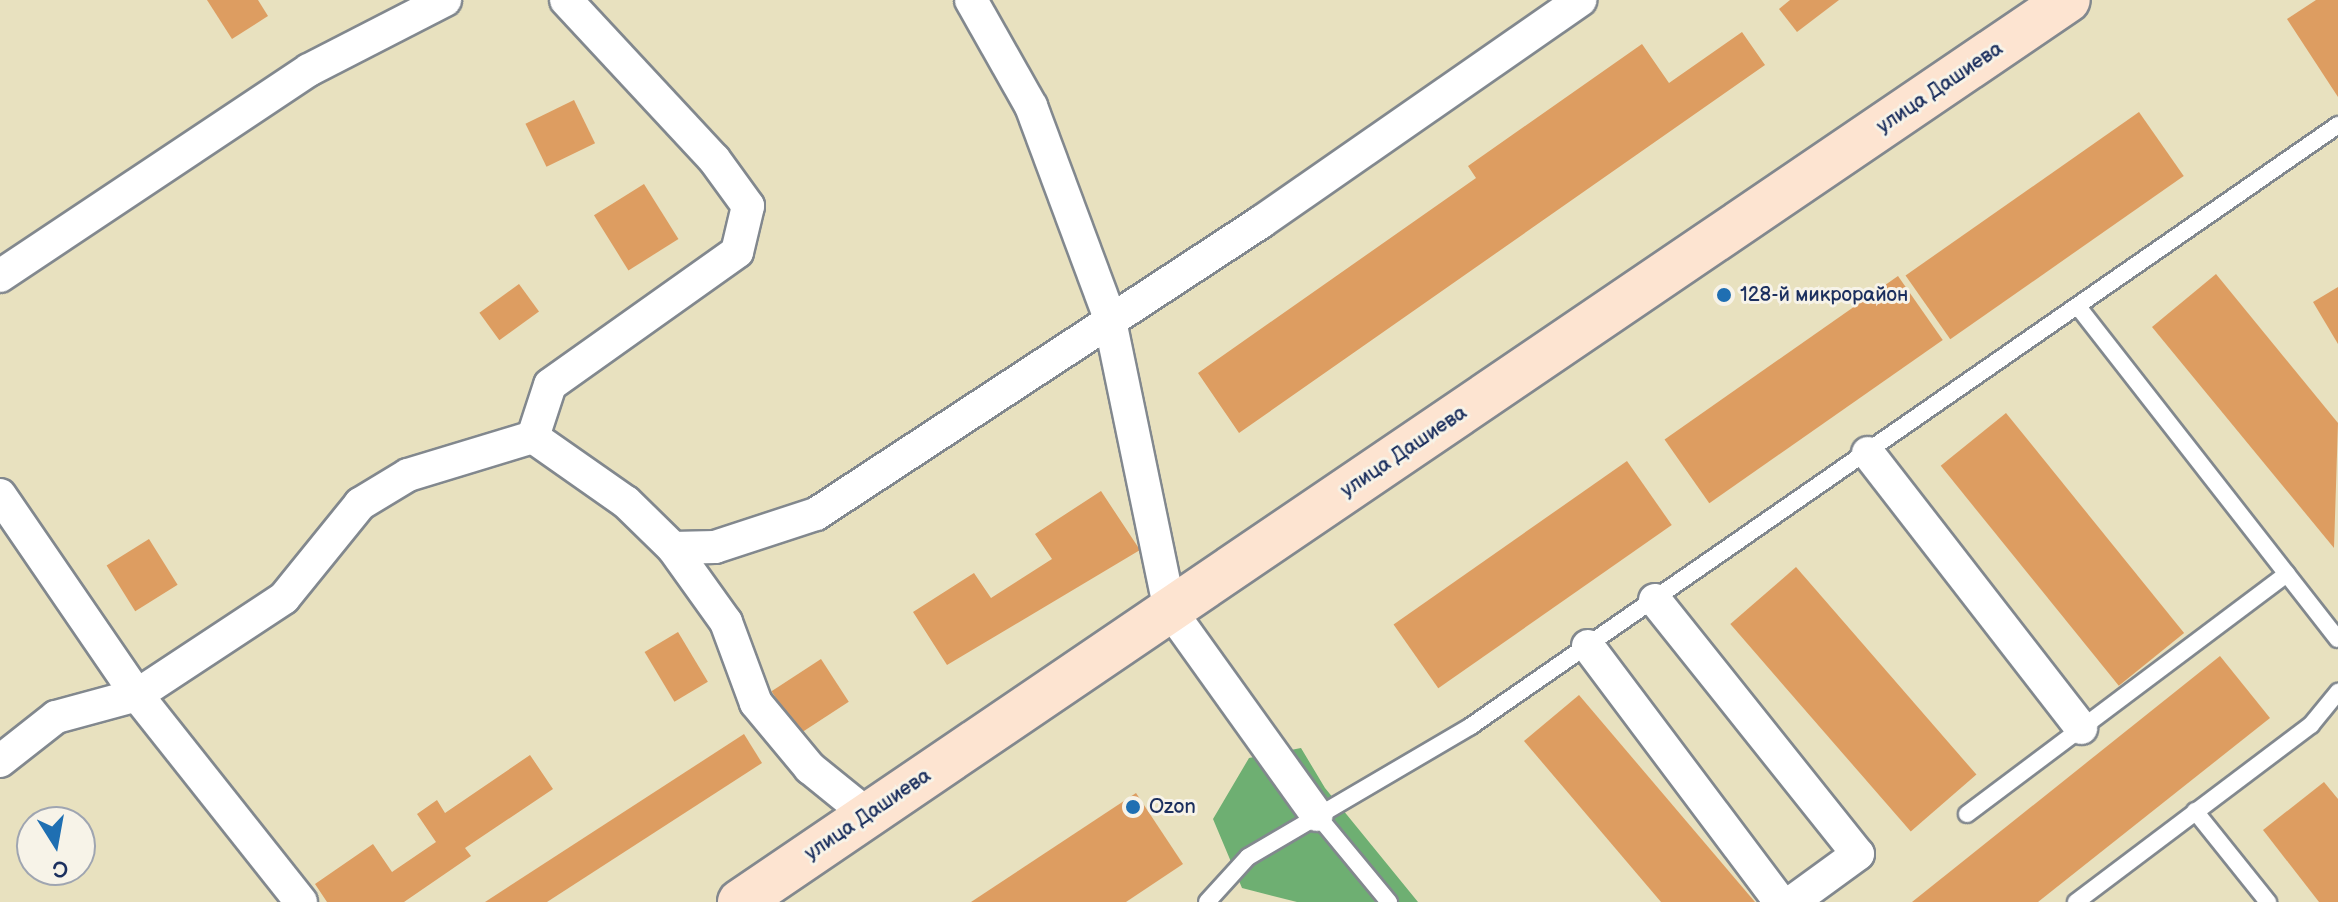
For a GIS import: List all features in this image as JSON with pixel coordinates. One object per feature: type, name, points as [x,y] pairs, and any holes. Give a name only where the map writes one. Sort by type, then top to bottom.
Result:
[{"type":"street","points":[[0,276],[309,70],[445,0]]},
{"type":"street","points":[[533,437],[550,385],[737,252],[748,206],[714,159],[566,0]]},
{"type":"street","points":[[971,0],[1031,106],[1109,316],[1170,610],[1317,815]]},
{"type":"street","points":[[673,548],[715,547],[816,514],[1109,316],[1261,222],[1581,0]]},
{"type":"street","name":"улица Дашиева","points":[[740,902],[2068,0]]},
{"type":"street","points":[[533,437],[626,502],[673,548],[726,622],[756,703],[810,768],[868,815]]},
{"type":"street","points":[[0,761],[56,717],[137,695],[284,598],[360,504],[408,475],[533,437]]},
{"type":"street","points":[[1868,453],[2081,728]]},
{"type":"street","points":[[0,495],[137,695],[301,902]]},
{"type":"street","points":[[1655,600],[1858,854],[1792,902]]},
{"type":"street","points":[[1588,646],[1780,902]]},
{"type":"lane","points":[[1207,902],[1248,857],[1471,726],[2079,308],[2338,125]]},
{"type":"lane","points":[[2079,308],[2338,639]]},
{"type":"lane","points":[[1967,814],[2287,574]]},
{"type":"lane","points":[[2076,902],[2311,725],[2338,692]]},
{"type":"lane","points":[[2195,811],[2268,902]]},
{"type":"lane","points":[[1317,815],[1389,902]]},
{"type":"green space","points":[[1301,748],[1325,788],[1418,902],[1297,902],[1242,888],[1213,819],[1249,758]]},
{"type":"building","points":[[207,0],[258,0],[268,16],[232,39]]},
{"type":"building","points":[[1790,0],[1839,0],[1797,32],[1779,9]]},
{"type":"building","points":[[2316,0],[2338,0],[2338,97],[2287,19]]},
{"type":"building","points":[[1742,32],[1765,65],[1239,433],[1198,373],[1476,178],[1468,166],[1642,44],[1669,83]]},
{"type":"building","points":[[574,100],[595,143],[547,167],[525,124]]},
{"type":"building","points":[[2139,112],[2184,176],[1950,339],[1906,275]]},
{"type":"building","points":[[644,184],[678,239],[628,270],[594,215]]},
{"type":"building","points":[[2216,274],[2338,423],[2334,548],[2152,327]]},
{"type":"building","points":[[1898,276],[1943,340],[1709,503],[1665,439]]},
{"type":"building","points":[[519,284],[539,312],[499,340],[479,313]]},
{"type":"building","points":[[2338,287],[2338,344],[2313,302]]},
{"type":"building","points":[[2006,413],[2184,633],[2119,686],[1941,466]]},
{"type":"building","points":[[1627,461],[1672,525],[1438,688],[1394,624]]},
{"type":"building","points":[[1101,491],[1140,550],[947,665],[913,612],[974,573],[991,598],[1052,559],[1035,534]]},
{"type":"building","points":[[149,539],[178,585],[135,611],[107,565]]},
{"type":"building","points":[[1796,567],[1976,775],[1911,832],[1730,624]]},
{"type":"building","points":[[678,632],[708,682],[674,702],[645,652]]},
{"type":"building","points":[[2220,656],[2270,718],[2038,902],[1912,902]]},
{"type":"building","points":[[821,659],[849,702],[799,734],[772,691]]},
{"type":"building","points":[[1579,695],[1755,902],[1661,902],[1524,741]]},
{"type":"building","points":[[744,734],[762,763],[547,902],[485,902]]},
{"type":"building","points":[[530,755],[553,789],[465,848],[471,856],[404,902],[327,902],[315,884],[373,844],[392,872],[436,842],[417,814],[437,800],[445,813]]},
{"type":"building","points":[[2324,782],[2338,799],[2338,902],[2319,902],[2263,830]]},
{"type":"building","points":[[1136,793],[1183,864],[1126,902],[971,902]]},
{"type":"place","name":"128-й микрорайон","points":[[1724,295]]},
{"type":"place","name":"Ozon","points":[[1133,807]]}]
